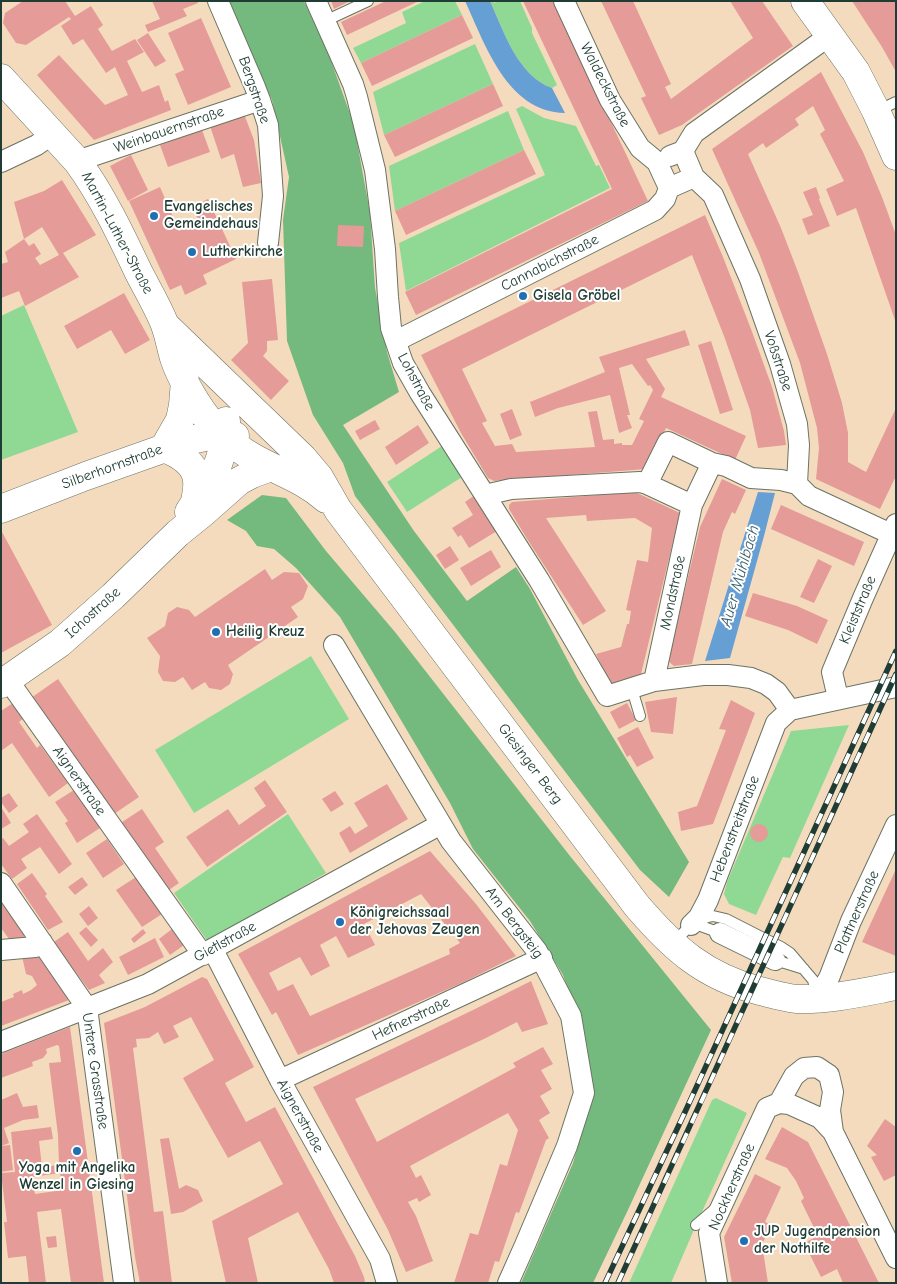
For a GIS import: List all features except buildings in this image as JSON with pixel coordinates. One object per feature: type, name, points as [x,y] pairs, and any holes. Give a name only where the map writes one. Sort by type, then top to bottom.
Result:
[{"type":"main road","points":[[805,1],[856,72],[886,107],[896,156]]},
{"type":"main road","name":"Martin-Luther-Straße","points":[[1,78],[77,161],[88,176],[109,212],[165,325],[174,360],[185,381],[202,411],[225,436]]},
{"type":"main road","name":"Martin-Luther-Straße","points":[[165,325],[210,370],[263,418]]},
{"type":"main road","name":"Martin-Luther-Straße","points":[[210,370],[222,393],[226,408],[225,436]]},
{"type":"main road","points":[[185,381],[184,405],[180,420],[164,448],[184,458],[194,471],[197,481],[195,502]]},
{"type":"main road","name":"Giesinger Berg","points":[[263,418],[319,477],[338,510],[636,906],[659,931],[682,934],[687,957],[718,976],[748,988],[796,999],[854,994],[896,986]]},
{"type":"main road","name":"Giesinger Berg","points":[[225,436],[246,437],[275,445],[303,458]]},
{"type":"main road","name":"Giesinger Berg","points":[[225,436],[242,450],[272,467],[291,475],[315,490],[338,510]]},
{"type":"main road","name":"Silberhornstraße","points":[[1,510],[164,448],[196,438],[225,436]]},
{"type":"main road","name":"Ichostraße","points":[[178,533],[195,502],[214,474],[221,456],[225,436]]},
{"type":"main road","name":"Ichostraße","points":[[5,682],[60,643],[113,596],[178,533],[239,481],[272,467]]},
{"type":"street","name":"Bergstraße","points":[[218,1],[260,100],[268,125],[273,196],[268,243]]},
{"type":"street","name":"Lohstraße","points":[[316,1],[353,84],[375,170],[385,249],[391,328],[404,363],[539,580],[607,696],[632,689]]},
{"type":"street","name":"Waldeckstraße","points":[[564,1],[610,100],[640,148],[657,162],[669,188]]},
{"type":"street","points":[[657,162],[683,151],[694,133],[829,36]]},
{"type":"street","name":"Weinbauernstraße","points":[[77,161],[260,100]]},
{"type":"street","points":[[1,162],[36,145],[52,134]]},
{"type":"street","name":"Voßstraße","points":[[683,151],[694,177],[713,195],[750,279],[780,364],[798,431],[797,484]]},
{"type":"street","points":[[669,188],[694,177]]},
{"type":"street","name":"Cannabichstraße","points":[[396,341],[655,210],[665,199],[669,188]]},
{"type":"street","points":[[647,484],[668,442],[712,463],[726,466],[751,478],[781,480],[797,484],[809,496],[893,529]]},
{"type":"street","name":"Mondstraße","points":[[654,681],[692,505],[712,463]]},
{"type":"street","points":[[485,495],[510,489],[640,482],[692,505]]},
{"type":"street","name":"Kleiststraße","points":[[838,698],[832,672],[893,529]]},
{"type":"street","name":"Am Bergsteig","points":[[334,644],[440,824],[451,841],[542,958],[571,1016],[584,1093],[567,1146],[508,1283]]},
{"type":"street","points":[[632,689],[654,681],[703,675],[728,675],[751,678],[766,684],[777,692],[790,710],[838,698],[896,687]]},
{"type":"street","name":"Aignerstraße","points":[[5,682],[208,953],[369,1239],[380,1260],[387,1283]]},
{"type":"street","name":"Hebenstreitstraße","points":[[682,934],[699,917],[708,900],[776,724],[790,710]]},
{"type":"street","name":"Gietlstraße","points":[[1,1042],[148,984],[208,953],[440,824]]},
{"type":"street","name":"Plattnerstraße","points":[[817,998],[829,978],[851,921],[896,825]]},
{"type":"street","name":"Untere Grasstraße","points":[[1,883],[87,1008],[124,1283]]},
{"type":"street","points":[[720,934],[775,960]]},
{"type":"street","points":[[1,950],[35,947],[42,942]]},
{"type":"street","name":"Hefnerstraße","points":[[280,1080],[542,958]]},
{"type":"street","name":"Nockherstraße","points":[[717,1283],[709,1233],[767,1108],[779,1103],[794,1076],[804,1068],[817,1067],[829,1075],[833,1092],[830,1110],[833,1132]]},
{"type":"street","points":[[779,1103],[789,1104],[820,1118],[833,1132],[896,1258]]},
{"type":"lane","points":[[325,21],[368,1]]},
{"type":"lane","points":[[632,689],[640,716]]},
{"type":"lane","points":[[682,934],[707,917],[713,916],[726,919],[790,953],[813,980],[817,998]]},
{"type":"lane","points":[[682,934],[701,926],[720,934]]},
{"type":"lane","points":[[775,960],[805,969]]},
{"type":"lane","points":[[696,1225],[724,1202]]},
{"type":"green space","points":[[229,1],[304,1],[330,58],[354,125],[370,213],[375,288],[387,352],[399,392],[343,425],[414,531],[467,601],[516,567],[530,589],[578,680],[689,862],[669,897],[640,870],[355,496],[343,463],[313,415],[287,341],[283,220],[289,177],[272,100]]},
{"type":"green space","points":[[425,1],[455,1],[462,15],[361,63],[353,48],[406,23],[402,12]]},
{"type":"green space","points":[[490,1],[494,3],[498,1],[520,1],[532,28],[532,33],[557,85],[552,88],[540,82],[521,63],[507,39]]},
{"type":"green space","points":[[475,44],[493,84],[384,135],[373,92]]},
{"type":"green space","points":[[522,106],[544,118],[576,126],[596,166],[599,165],[610,188],[406,291],[399,243],[545,175],[516,109]]},
{"type":"green space","points":[[508,111],[524,150],[395,211],[389,166]]},
{"type":"green space","points":[[24,305],[78,432],[1,460],[1,316]]},
{"type":"green space","points":[[442,446],[462,477],[407,512],[387,482]]},
{"type":"green space","points":[[262,495],[286,498],[326,551],[395,632],[570,856],[711,1030],[593,1283],[521,1283],[573,1163],[591,1100],[587,1046],[563,975],[530,921],[473,849],[450,803],[340,617],[296,568],[274,549],[257,546],[246,531],[227,520]]},
{"type":"green space","points":[[311,656],[349,719],[194,813],[155,750]]},
{"type":"green space","points":[[849,725],[790,858],[783,857],[756,915],[729,904],[724,894],[727,882],[791,731]]},
{"type":"green space","points":[[288,814],[326,873],[208,942],[174,893]]},
{"type":"green space","points":[[716,1098],[747,1113],[671,1283],[629,1283],[712,1100]]},
{"type":"water","points":[[465,1],[490,1],[507,39],[521,63],[530,74],[552,88],[565,113],[545,110],[528,101],[513,88],[490,55]]},
{"type":"water","name":"Auer Mühlbach","points":[[758,492],[775,493],[730,658],[705,661]]},
{"type":"railway","points":[[605,1283],[896,651]]},
{"type":"railway","points":[[618,1283],[896,674]]},
{"type":"place","name":"Evangelisches Gemeindehaus","points":[[154,216]]},
{"type":"place","name":"Lutherkirche","points":[[192,252]]},
{"type":"place","name":"Gisela Gröbel","points":[[523,296]]},
{"type":"place","name":"Heilig Kreuz","points":[[216,632]]},
{"type":"place","name":"Königreichssaal der Jehovas Zeugen","points":[[340,922]]},
{"type":"place","name":"Yoga mit Angelika Wenzel in Giesing","points":[[77,1151]]},
{"type":"place","name":"JUP Jugendpension der Nothilfe","points":[[744,1241]]}]
